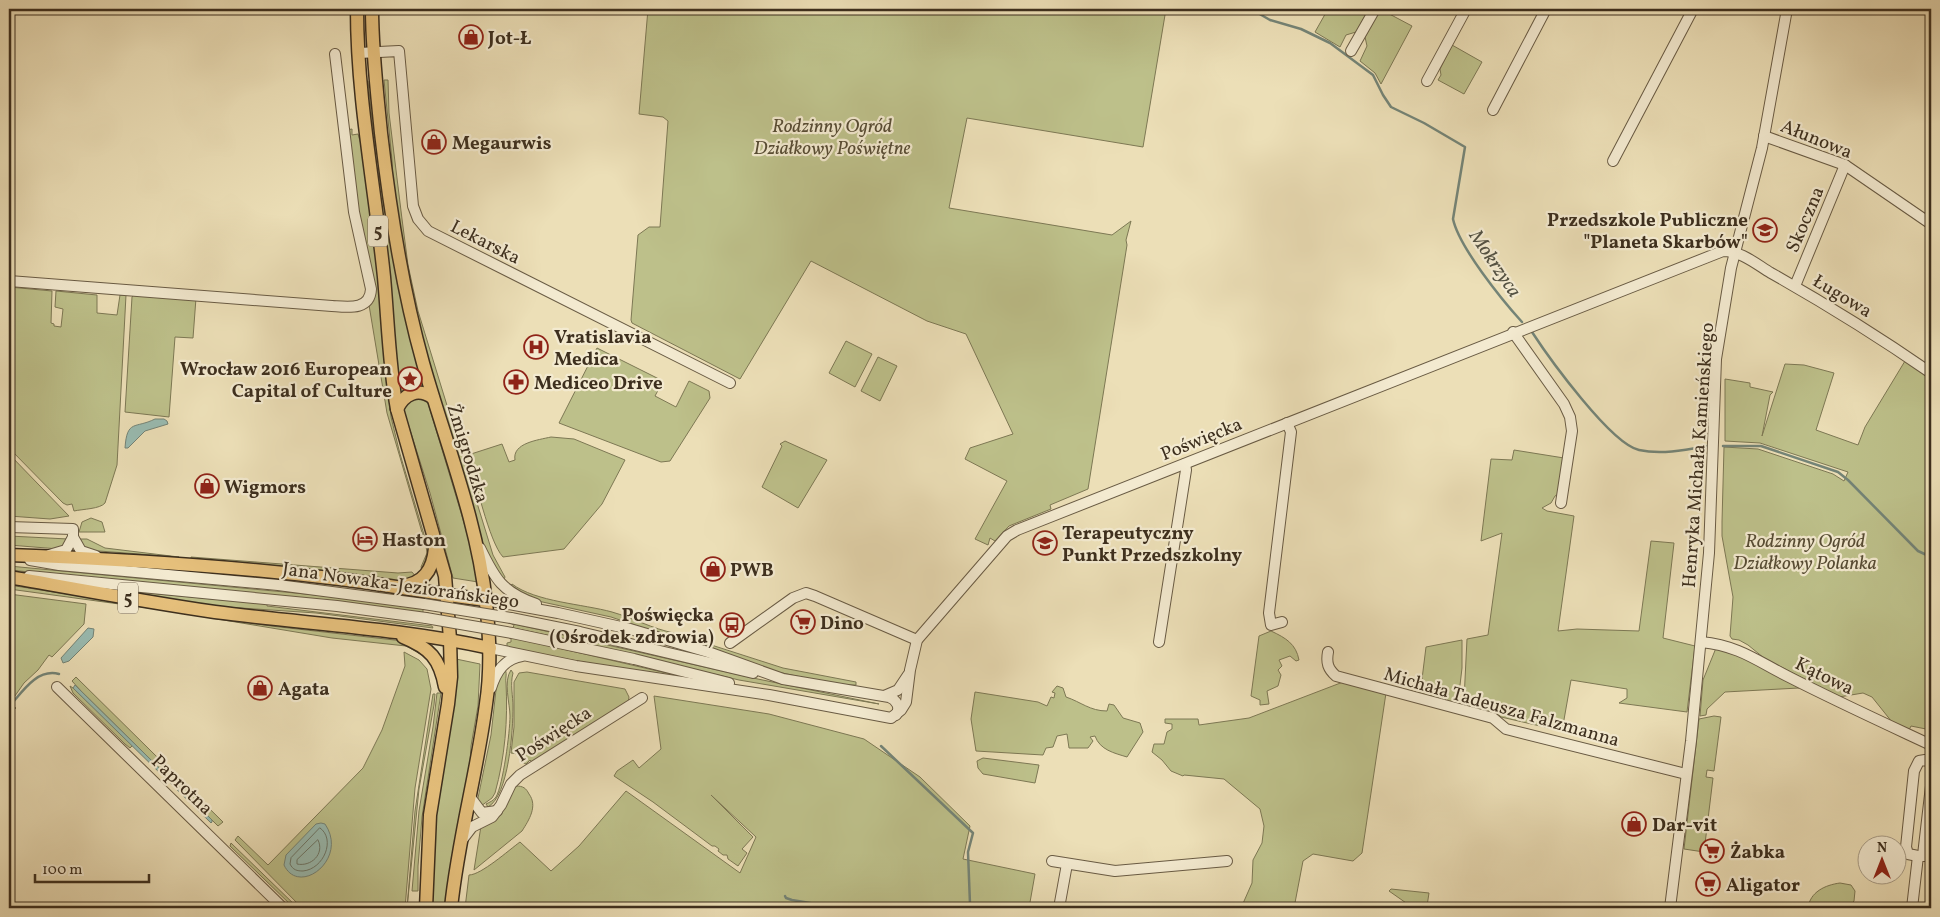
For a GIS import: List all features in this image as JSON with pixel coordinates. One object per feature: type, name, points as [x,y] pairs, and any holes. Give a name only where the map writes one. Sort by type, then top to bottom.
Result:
[{"type":"main road","name":"5","points":[[10,555],[107,559],[275,572],[392,586],[412,584],[426,576],[433,560],[435,543],[397,409],[393,386],[384,277],[366,134],[357,9]]},
{"type":"main road","name":"Żmigrodzka","points":[[372,9],[374,53],[388,194],[403,278],[433,398],[475,539],[486,600],[490,648],[487,704],[461,841],[451,908]]},
{"type":"main road","points":[[397,409],[401,401],[410,394],[424,393],[433,398]]},
{"type":"main road","points":[[426,908],[430,814],[451,677],[448,595],[445,576],[435,543]]},
{"type":"main road","name":"5","points":[[9,576],[215,612],[385,630],[450,639],[490,648]]},
{"type":"main road","points":[[392,586],[486,600]]},
{"type":"main road","points":[[385,630],[415,642],[435,658],[442,672],[448,704]]},
{"type":"street","points":[[1352,51],[1375,9]]},
{"type":"street","points":[[1428,81],[1466,9]]},
{"type":"street","points":[[1493,110],[1546,9]]},
{"type":"street","points":[[1613,161],[1694,9]]},
{"type":"street","name":"Henryka Michała Kamieńskiego","points":[[1670,908],[1702,642],[1711,529],[1716,359],[1734,252],[1764,136],[1787,9]]},
{"type":"street","name":"Lekarska","points":[[359,53],[399,51],[413,206],[418,219],[428,231],[730,383]]},
{"type":"street","points":[[9,282],[332,306],[357,306],[367,302],[371,289],[354,212],[334,54]]},
{"type":"street","name":"Ałunowa","points":[[1764,136],[1845,165],[1931,224]]},
{"type":"street","name":"Skoczna","points":[[1795,286],[1845,165]]},
{"type":"street","name":"Poświęcka","points":[[917,640],[1007,536],[1017,530],[1710,255],[1723,251],[1734,252]]},
{"type":"street","name":"Ługowa","points":[[1734,252],[1860,324],[1931,373]]},
{"type":"street","points":[[1513,332],[1564,404],[1572,424],[1561,503]]},
{"type":"street","points":[[1282,622],[1271,625],[1269,613],[1291,432],[1287,423]]},
{"type":"street","points":[[1159,642],[1186,470],[1185,464]]},
{"type":"street","points":[[9,527],[73,529],[73,537],[82,552],[107,559]]},
{"type":"street","points":[[45,556],[66,550],[73,537]]},
{"type":"street","points":[[475,539],[493,574],[503,587],[524,600],[558,613]]},
{"type":"street","name":"Jana Nowaka-Jeziorańskiego","points":[[10,555],[59,565],[278,585],[424,604],[511,618],[580,632],[783,679]]},
{"type":"street","name":"Jana Nowaka-Jeziorańskiego","points":[[9,576],[42,576],[161,590],[337,606],[426,618],[512,633],[696,674],[769,695]]},
{"type":"street","points":[[490,648],[632,676],[769,695],[842,708],[884,718],[895,716],[906,702],[910,670],[917,640],[806,593],[793,598],[730,642]]},
{"type":"street","points":[[486,600],[558,613],[660,637],[747,665],[783,679],[892,698],[896,702],[898,710],[895,716]]},
{"type":"street","name":"Kątowa","points":[[1702,642],[1740,650],[1789,677],[1931,745]]},
{"type":"street","name":"Michała Tadeusza Falzmanna","points":[[1328,652],[1326,662],[1329,670],[1336,676],[1493,718],[1506,729],[1686,774]]},
{"type":"street","points":[[487,704],[494,679],[503,664],[514,657],[526,655]]},
{"type":"street","points":[[883,696],[898,690],[910,670]]},
{"type":"street","name":"Paprotna","points":[[57,687],[283,908]]},
{"type":"street","name":"Poświęcka","points":[[461,841],[472,827],[492,818],[511,784],[520,775],[642,698]]},
{"type":"street","points":[[1924,856],[1908,854],[1906,847],[1916,765],[1920,761],[1925,760],[1931,763]]},
{"type":"street","points":[[1912,908],[1924,856],[1931,786]]},
{"type":"street","points":[[470,797],[482,812],[498,810]]},
{"type":"street","points":[[1052,861],[1115,871],[1227,860]]},
{"type":"street","points":[[1059,908],[1067,864]]},
{"type":"green space","name":"Rodzinny Ogród Działkowy Poświętne","points":[[648,9],[1166,9],[1143,147],[967,118],[949,208],[1112,235],[1131,221],[1126,240],[1127,245],[1088,489],[1050,505],[1051,509],[1009,526],[995,541],[990,538],[988,545],[975,539],[1007,481],[965,459],[970,448],[1013,434],[966,334],[927,321],[811,261],[740,379],[632,323],[638,235],[649,227],[660,227],[668,121],[663,117],[639,114]]},
{"type":"green space","points":[[1328,9],[1369,9],[1356,32],[1346,35],[1340,47],[1315,32]]},
{"type":"green space","points":[[1380,9],[1412,26],[1381,84],[1375,73],[1360,61],[1367,46],[1365,37]]},
{"type":"green space","points":[[1452,45],[1482,62],[1464,94],[1438,80],[1441,75],[1440,69]]},
{"type":"green space","points":[[384,80],[388,80],[389,113],[402,219],[408,265],[418,311],[493,555],[505,577],[503,582],[487,557],[422,341],[404,264],[393,185]]},
{"type":"green space","points":[[368,81],[377,167],[424,389],[400,394],[365,82]]},
{"type":"green space","points":[[352,129],[352,135],[358,134],[362,148],[378,265],[391,417],[428,548],[428,554],[423,571],[421,567],[427,553],[426,546],[387,413],[369,305],[374,297],[362,236],[347,130]]},
{"type":"green space","points":[[9,287],[52,291],[51,323],[54,326],[61,327],[63,309],[55,307],[56,291],[97,295],[97,313],[117,315],[120,295],[126,295],[117,465],[103,505],[74,511],[72,504],[67,505],[63,503],[9,448]]},
{"type":"green space","points":[[135,293],[196,298],[193,338],[175,337],[169,417],[125,412],[132,297]]},
{"type":"green space","points":[[846,341],[872,354],[855,387],[829,373]]},
{"type":"green space","points":[[597,348],[663,381],[655,396],[676,407],[689,381],[709,391],[710,398],[670,461],[661,462],[559,423]]},
{"type":"green space","points":[[878,357],[897,366],[880,401],[861,391]]},
{"type":"green space","name":"Rodzinny Ogród Działkowy Polanka","points":[[1905,361],[1931,379],[1931,730],[1911,726],[1909,730],[1892,722],[1872,697],[1863,693],[1839,697],[1764,658],[1739,640],[1732,639],[1730,636],[1733,597],[1722,536],[1724,447],[1758,449],[1833,474],[1844,481],[1848,472],[1760,443],[1725,441],[1725,379],[1750,383],[1750,387],[1773,392],[1770,395],[1762,436],[1785,364],[1804,365],[1834,373],[1816,430],[1858,445],[1865,427]]},
{"type":"green space","points":[[414,398],[425,400],[428,403],[468,536],[478,582],[453,578],[430,493],[404,411],[404,406]]},
{"type":"green space","points":[[551,437],[574,439],[625,460],[602,504],[564,549],[503,557],[488,524],[468,455],[502,444],[509,462],[515,460],[515,454],[527,443]]},
{"type":"green space","points":[[785,441],[827,460],[798,508],[762,487],[782,446],[780,444]]},
{"type":"green space","points":[[1514,450],[1564,458],[1560,493],[1555,496],[1551,503],[1542,508],[1547,511],[1574,516],[1558,631],[1577,629],[1639,631],[1651,541],[1674,543],[1663,638],[1695,646],[1687,712],[1619,703],[1627,698],[1627,689],[1571,680],[1562,731],[1467,707],[1464,700],[1467,639],[1488,635],[1502,533],[1481,541],[1491,459],[1512,460]]},
{"type":"green space","points":[[9,454],[69,516],[50,519],[9,516]]},
{"type":"green space","points":[[91,518],[102,522],[105,532],[79,532],[82,522]]},
{"type":"green space","points":[[9,536],[68,539],[68,542],[59,549],[9,545]]},
{"type":"green space","points":[[78,539],[87,539],[105,548],[179,557],[86,550]]},
{"type":"green space","points":[[191,557],[398,573],[412,572],[416,577],[398,581],[219,563]]},
{"type":"green space","points":[[9,566],[316,595],[423,608],[423,613],[334,601],[9,570]]},
{"type":"green space","points":[[512,584],[522,590],[547,599],[612,612],[658,629],[783,668],[856,682],[856,685],[839,685],[768,670],[611,617],[538,601],[509,588]]},
{"type":"green space","points":[[9,585],[271,626],[403,641],[411,644],[424,656],[406,646],[332,638],[163,610],[9,589]]},
{"type":"green space","points":[[115,590],[267,604],[267,606],[432,626],[433,628],[316,613],[211,606]]},
{"type":"green space","points":[[9,594],[86,604],[84,624],[52,657],[49,655],[38,670],[24,683],[10,703],[16,708],[9,715]]},
{"type":"green space","points":[[510,623],[753,678],[879,704],[739,680],[513,628],[514,625]]},
{"type":"green space","points":[[1271,631],[1290,642],[1298,654],[1299,660],[1296,661],[1290,656],[1279,660],[1282,666],[1278,670],[1281,675],[1278,686],[1267,691],[1269,704],[1260,705],[1260,700],[1251,696],[1259,636]]},
{"type":"green space","points":[[511,637],[705,682],[507,649],[507,643],[511,642]]},
{"type":"green space","points":[[1462,640],[1462,668],[1458,702],[1454,705],[1420,695],[1426,647]]},
{"type":"green space","points":[[1716,648],[1749,659],[1799,688],[1725,692],[1707,709],[1706,715],[1700,716],[1703,680]]},
{"type":"green space","points":[[404,652],[419,660],[427,669],[431,689],[415,788],[405,908],[302,908],[235,840],[238,836],[268,865],[363,768],[382,730],[405,666]]},
{"type":"green space","points":[[456,659],[480,664],[478,706],[471,746],[469,778],[446,908],[431,908],[437,803]]},
{"type":"green space","points":[[504,668],[506,673],[507,711],[501,766],[495,793],[492,798],[481,806],[478,798],[491,735],[497,681]]},
{"type":"green space","points":[[511,670],[513,673],[513,717],[511,746],[501,790],[495,800],[488,807],[486,804],[496,797],[499,791],[506,758],[510,716],[507,680]]},
{"type":"green space","points":[[527,672],[625,689],[629,697],[628,703],[526,764],[522,762],[518,754],[511,753],[514,727],[514,682],[519,673]]},
{"type":"green space","points":[[76,677],[223,822],[218,826],[81,691],[72,681]]},
{"type":"green space","points":[[1343,682],[1386,693],[1362,853],[1353,861],[1313,854],[1303,861],[1294,908],[1241,908],[1252,883],[1253,860],[1262,843],[1264,826],[1260,809],[1224,779],[1183,776],[1171,771],[1152,752],[1154,744],[1164,744],[1167,732],[1172,729],[1172,724],[1165,723],[1165,719],[1198,719],[1199,725],[1249,718]]},
{"type":"green space","points":[[70,686],[133,745],[130,748],[125,744],[73,693]]},
{"type":"green space","points":[[1057,686],[1063,688],[1066,697],[1086,706],[1096,710],[1107,711],[1109,704],[1114,705],[1123,718],[1140,723],[1143,732],[1127,757],[1104,748],[1095,736],[1090,737],[1093,741],[1088,748],[1069,748],[1067,734],[1057,736],[1053,747],[1046,748],[1043,755],[976,751],[971,719],[975,692],[1038,702],[1047,706],[1051,697],[1054,698],[1055,693],[1052,692]]},
{"type":"green space","points":[[437,693],[441,693],[422,817],[418,891],[412,891],[419,811]]},
{"type":"green space","points":[[433,694],[435,694],[434,705],[419,789],[407,908],[415,811]]},
{"type":"green space","points":[[654,696],[769,714],[864,739],[920,777],[970,826],[963,859],[1035,874],[1029,908],[465,908],[469,875],[488,867],[520,842],[551,871],[579,846],[626,791],[740,873],[756,837],[711,795],[753,837],[742,849],[747,853],[738,866],[728,859],[727,855],[723,855],[718,851],[719,849],[715,846],[712,846],[653,802],[614,776],[617,771],[633,760],[639,768],[661,749]]},
{"type":"green space","points":[[1714,716],[1721,717],[1714,771],[1707,770],[1706,777],[1713,778],[1704,852],[1684,849],[1699,719]]},
{"type":"green space","points":[[983,758],[1039,765],[1035,783],[983,774],[978,768],[977,761]]},
{"type":"green space","points":[[516,786],[525,789],[532,799],[533,808],[530,818],[522,831],[474,870],[481,826],[488,824],[498,817],[505,807],[513,788]]},
{"type":"green space","points":[[231,843],[298,908],[294,908],[230,846]]},
{"type":"green space","points":[[1840,883],[1851,885],[1855,891],[1854,901],[1848,908],[1808,908],[1809,902],[1819,890]]},
{"type":"green space","points":[[1391,889],[1429,893],[1427,906],[1409,905],[1389,891]]},
{"type":"water","points":[[155,419],[164,419],[168,424],[145,431],[128,448],[125,448],[128,433],[133,426]]},
{"type":"water","points":[[88,628],[94,629],[93,637],[69,661],[63,663],[61,658]]},
{"type":"water","points":[[75,685],[212,820],[211,823],[73,688]]},
{"type":"water","points":[[316,824],[325,824],[331,837],[331,850],[327,861],[319,870],[310,875],[300,877],[291,874],[284,865],[286,855]]},
{"type":"waterway","name":"Mokrzyca","points":[[1202,9],[1214,9]]},
{"type":"waterway","name":"Mokrzyca","points":[[1251,9],[1270,20],[1301,29],[1330,43],[1373,75],[1391,107],[1424,123],[1465,147],[1453,219],[1457,231],[1472,258],[1522,322]]},
{"type":"waterway","name":"Mokrzyca","points":[[1532,332],[1552,361],[1597,417],[1627,444],[1639,450],[1656,452],[1708,446]]},
{"type":"waterway","name":"Mokrzyca","points":[[1723,446],[1761,446],[1838,472],[1918,551],[1931,557]]},
{"type":"waterway","points":[[9,707],[25,688],[37,678],[51,673],[59,674]]},
{"type":"waterway","points":[[881,746],[973,833],[968,852],[970,904]]},
{"type":"waterway","points":[[785,896],[792,900],[840,908]]},
{"type":"place","name":"Jot-Ł","points":[[471,37]]},
{"type":"place","name":"Megaurwis","points":[[434,142]]},
{"type":"place","name":"Przedszkole Publiczne \"Planeta Skarbów\"","points":[[1765,230]]},
{"type":"place","name":"Vratislavia Medica","points":[[536,347]]},
{"type":"place","name":"Wrocław 2016 European Capital of Culture","points":[[410,379]]},
{"type":"place","name":"Mediceo Drive","points":[[516,382]]},
{"type":"place","name":"Wigmors","points":[[207,486]]},
{"type":"place","name":"Haston","points":[[365,539]]},
{"type":"place","name":"Terapeutyczny Punkt Przedszkolny","points":[[1045,543]]},
{"type":"place","name":"PWB","points":[[713,569]]},
{"type":"place","name":"Dino","points":[[803,622]]},
{"type":"place","name":"Poświęcka (Ośrodek zdrowia)","points":[[732,625]]},
{"type":"place","name":"Agata","points":[[260,688]]},
{"type":"place","name":"Dar-vit","points":[[1634,824]]},
{"type":"place","name":"Żabka","points":[[1712,851]]},
{"type":"place","name":"Aligator","points":[[1708,884]]}]
